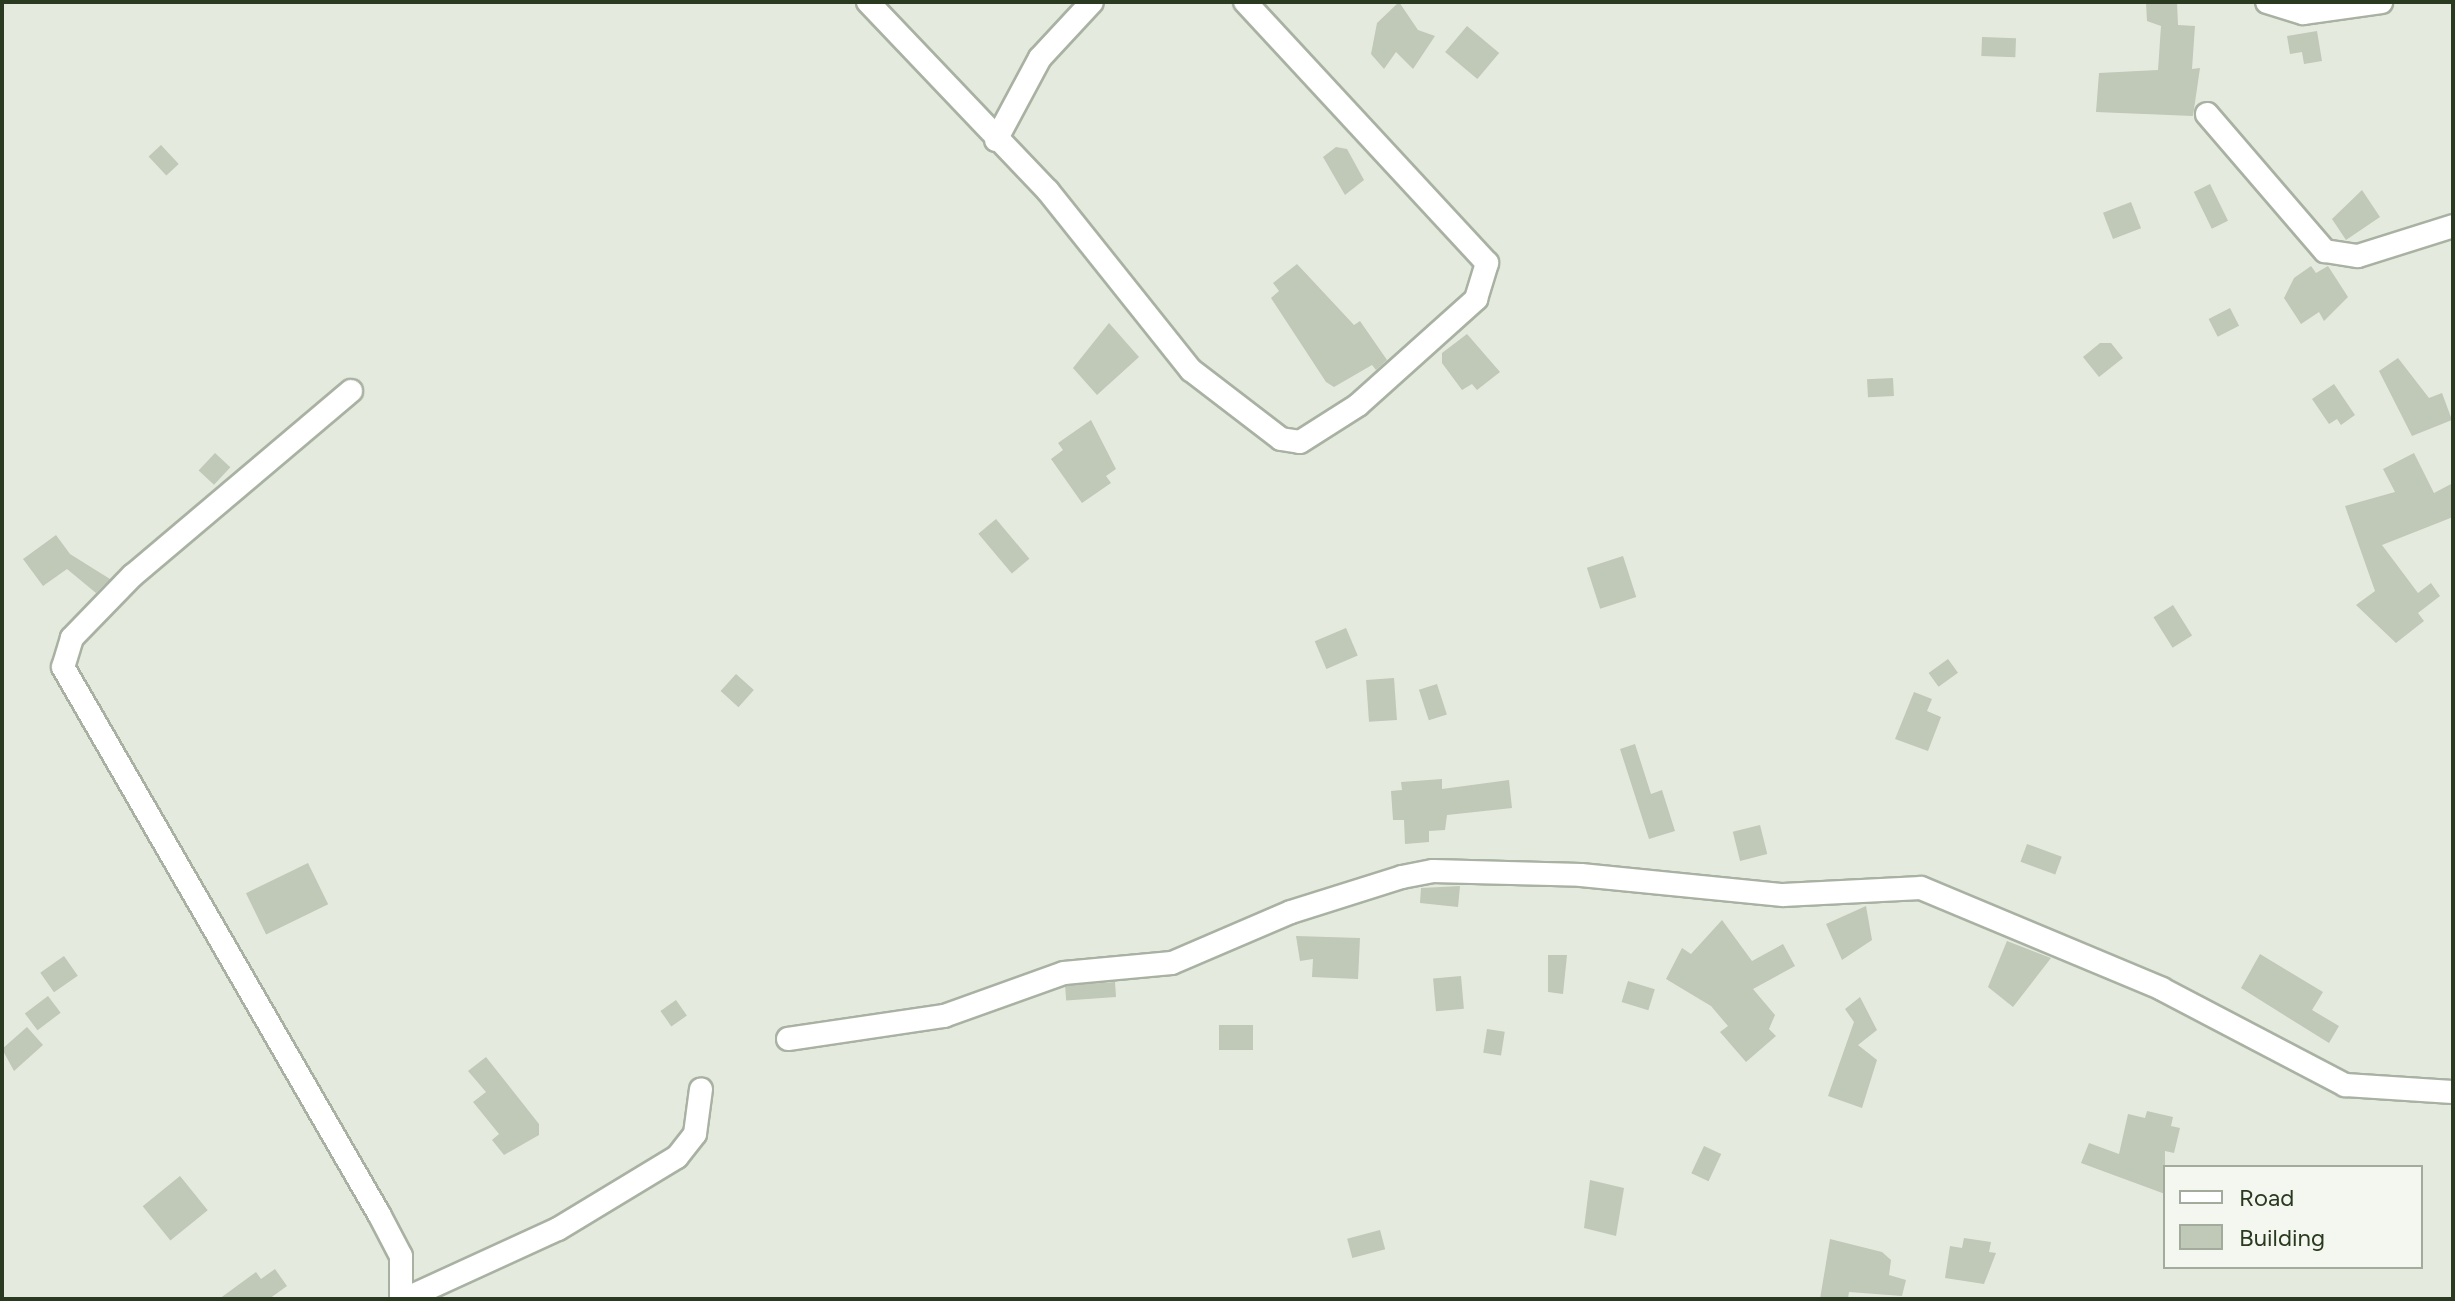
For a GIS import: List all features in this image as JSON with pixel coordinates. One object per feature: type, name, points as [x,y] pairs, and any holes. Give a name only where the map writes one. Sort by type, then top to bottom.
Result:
[{"type":"street","points":[[868,2],[996,140],[1048,191],[1191,370],[1281,439],[1317,435],[1476,299],[1487,263],[1245,2]]},
{"type":"street","points":[[996,140],[1040,58],[1092,2]]},
{"type":"street","points":[[2267,2],[2303,13],[2381,2]]},
{"type":"street","points":[[975,115],[1010,112]]},
{"type":"street","points":[[2207,114],[2325,251],[2358,256],[2453,226]]},
{"type":"street","points":[[351,391],[133,575],[72,638],[63,667],[379,1214],[401,1256],[403,1299],[558,1229],[677,1157],[695,1134],[701,1089]]},
{"type":"street","points":[[788,1039],[944,1016],[1064,973],[1172,963],[1291,912],[1402,877],[1433,871],[1581,875],[1783,895],[1921,888],[2150,983],[2345,1085],[2453,1092]]},
{"type":"building","points":[[1399,2],[1418,30],[1435,36],[1413,69],[1396,52],[1384,69],[1371,54],[1377,23]]},
{"type":"building","points":[[2146,2],[2177,2],[2178,25],[2195,26],[2192,69],[2200,68],[2193,116],[2096,112],[2099,73],[2158,70],[2161,26],[2147,21]]},
{"type":"building","points":[[1467,26],[1499,53],[1477,79],[1445,52]]},
{"type":"building","points":[[2317,31],[2322,61],[2304,64],[2302,52],[2290,54],[2287,36]]},
{"type":"building","points":[[1982,37],[2016,38],[2015,57],[1981,56]]},
{"type":"building","points":[[161,145],[179,164],[166,176],[149,157]]},
{"type":"building","points":[[1336,147],[1347,149],[1364,180],[1345,195],[1323,157]]},
{"type":"building","points":[[2210,184],[2228,221],[2212,229],[2194,192]]},
{"type":"building","points":[[2362,190],[2380,217],[2346,240],[2332,219]]},
{"type":"building","points":[[2131,202],[2141,228],[2113,239],[2103,213]]},
{"type":"building","points":[[1297,264],[1354,325],[1360,321],[1387,360],[1376,370],[1372,365],[1334,387],[1326,382],[1271,298],[1279,291],[1273,283]]},
{"type":"building","points":[[2311,266],[2316,273],[2328,266],[2348,297],[2324,321],[2319,312],[2301,324],[2284,298],[2294,278]]},
{"type":"building","points":[[2230,308],[2239,326],[2218,337],[2209,319]]},
{"type":"building","points":[[1109,323],[1139,357],[1097,395],[1073,368]]},
{"type":"building","points":[[1467,334],[1500,372],[1477,390],[1472,384],[1462,390],[1442,363],[1442,353]]},
{"type":"building","points":[[2100,343],[2111,343],[2123,358],[2099,377],[2083,357]]},
{"type":"building","points":[[2398,358],[2429,398],[2442,393],[2452,420],[2412,436],[2379,371]]},
{"type":"building","points":[[1893,378],[1894,396],[1868,397],[1867,379]]},
{"type":"building","points":[[2334,384],[2355,415],[2341,425],[2337,419],[2329,424],[2312,399]]},
{"type":"building","points":[[1091,420],[1116,469],[1106,476],[1111,483],[1082,503],[1051,459],[1063,450],[1058,443]]},
{"type":"building","points":[[215,453],[230,467],[214,485],[199,471]]},
{"type":"building","points":[[2414,453],[2434,493],[2453,483],[2453,517],[2382,545],[2418,593],[2431,583],[2440,596],[2418,613],[2424,621],[2396,643],[2356,605],[2375,591],[2345,506],[2395,492],[2383,469]]},
{"type":"building","points":[[996,519],[1029,559],[1012,574],[978,534]]},
{"type":"building","points":[[56,535],[70,554],[110,579],[96,593],[67,569],[43,586],[23,559]]},
{"type":"building","points":[[1623,556],[1636,597],[1600,609],[1587,568]]},
{"type":"building","points":[[2173,605],[2192,636],[2173,648],[2153,617]]},
{"type":"building","points":[[1346,628],[1358,656],[1326,669],[1315,641]]},
{"type":"building","points":[[1948,659],[1958,673],[1939,687],[1929,673]]},
{"type":"building","points":[[736,674],[754,690],[738,707],[721,691]]},
{"type":"building","points":[[1394,678],[1397,720],[1369,722],[1366,680]]},
{"type":"building","points":[[1437,684],[1447,714],[1429,720],[1419,690]]},
{"type":"building","points":[[1914,692],[1932,699],[1927,711],[1941,717],[1928,751],[1895,739]]},
{"type":"building","points":[[1635,744],[1651,794],[1662,790],[1675,831],[1649,839],[1620,749]]},
{"type":"building","points":[[1442,779],[1442,789],[1509,780],[1512,808],[1447,815],[1445,830],[1429,831],[1429,842],[1405,844],[1404,820],[1393,820],[1391,791],[1402,790],[1401,782]]},
{"type":"building","points":[[1760,825],[1767,854],[1740,861],[1733,832]]},
{"type":"building","points":[[2027,844],[2062,857],[2055,875],[2021,862]]},
{"type":"building","points":[[308,863],[328,904],[266,935],[246,893]]},
{"type":"building","points":[[1460,886],[1458,907],[1420,903],[1421,888]]},
{"type":"building","points":[[1866,906],[1872,940],[1842,960],[1826,924]]},
{"type":"building","points":[[1722,920],[1752,961],[1783,944],[1795,966],[1753,989],[1775,1015],[1769,1029],[1776,1036],[1746,1062],[1720,1032],[1728,1026],[1711,1006],[1666,979],[1682,948],[1691,954]]},
{"type":"building","points":[[1296,936],[1360,938],[1358,979],[1312,977],[1313,959],[1300,961]]},
{"type":"building","points":[[2007,941],[2051,958],[2013,1007],[1988,987]]},
{"type":"building","points":[[2260,954],[2323,992],[2312,1010],[2339,1026],[2329,1043],[2241,988]]},
{"type":"building","points":[[1548,955],[1567,955],[1563,994],[1548,992]]},
{"type":"building","points":[[64,956],[78,976],[54,992],[40,973]]},
{"type":"building","points":[[1461,976],[1464,1009],[1436,1011],[1433,978]]},
{"type":"building","points":[[1628,981],[1655,989],[1648,1010],[1622,1002]]},
{"type":"building","points":[[1115,982],[1116,997],[1066,1000],[1065,985]]},
{"type":"building","points":[[48,996],[61,1013],[37,1030],[25,1013]]},
{"type":"building","points":[[1860,997],[1877,1030],[1858,1045],[1877,1060],[1862,1108],[1828,1096],[1854,1022],[1845,1009]]},
{"type":"building","points":[[676,1000],[687,1016],[671,1026],[660,1011]]},
{"type":"building","points":[[1219,1025],[1253,1025],[1253,1050],[1219,1050]]},
{"type":"building","points":[[27,1027],[43,1045],[14,1071],[2,1049]]},
{"type":"building","points":[[1487,1029],[1505,1032],[1501,1056],[1483,1053]]},
{"type":"building","points":[[486,1057],[539,1124],[539,1135],[504,1155],[492,1140],[499,1134],[473,1102],[486,1092],[468,1071]]},
{"type":"building","points":[[2147,1111],[2173,1117],[2171,1126],[2180,1128],[2174,1153],[2165,1151],[2163,1193],[2081,1163],[2089,1143],[2119,1154],[2128,1114],[2145,1118]]},
{"type":"building","points":[[1704,1146],[1721,1154],[1709,1181],[1691,1173]]},
{"type":"building","points":[[180,1176],[208,1210],[170,1240],[143,1206]]},
{"type":"building","points":[[1590,1180],[1624,1188],[1616,1236],[1584,1228]]},
{"type":"building","points":[[1380,1230],[1385,1249],[1352,1258],[1347,1239]]},
{"type":"building","points":[[1964,1238],[1991,1242],[1989,1252],[1996,1253],[1984,1284],[1945,1278],[1950,1246],[1962,1248]]},
{"type":"building","points":[[1830,1239],[1882,1252],[1891,1260],[1889,1275],[1906,1280],[1902,1296],[1849,1292],[1848,1299],[1820,1299]]},
{"type":"building","points":[[275,1269],[287,1286],[269,1299],[219,1299],[256,1272],[261,1279]]}]
